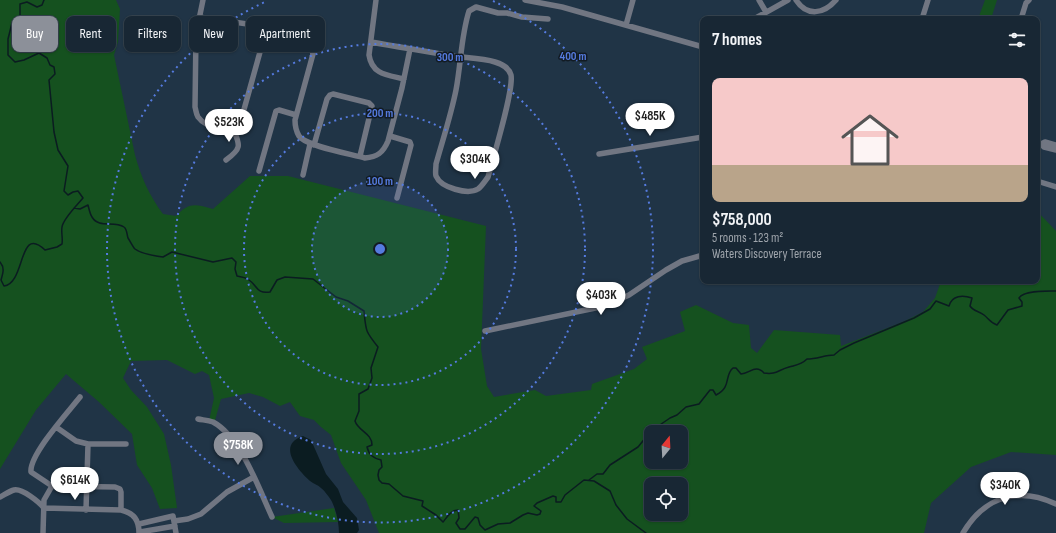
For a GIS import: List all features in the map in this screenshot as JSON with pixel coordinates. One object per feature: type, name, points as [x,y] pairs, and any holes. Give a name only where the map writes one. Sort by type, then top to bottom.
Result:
[{"type":"street","points":[[199,16],[203,0]]},
{"type":"street","points":[[525,0],[562,7],[700,46]]},
{"type":"street","points":[[626,25],[633,0]]},
{"type":"street","points":[[759,0],[766,12]]},
{"type":"street","points":[[759,16],[788,0]]},
{"type":"street","points":[[796,0],[802,8],[811,12],[828,8],[836,0]]},
{"type":"street","points":[[923,16],[928,0]]},
{"type":"street","points":[[1022,16],[1026,3],[1029,0]]},
{"type":"street","points":[[374,1],[369,55],[370,63],[380,73],[404,79]]},
{"type":"street","points":[[371,42],[410,49],[461,57],[495,62],[508,70],[511,76],[507,104],[488,177],[484,184],[477,190],[469,192],[446,186],[440,182],[436,176],[436,164],[456,90],[461,57],[468,15],[472,8],[476,7],[522,17],[548,18]]},
{"type":"street","points":[[313,52],[295,120],[296,128],[300,137],[312,144],[360,156],[372,157],[384,150],[390,136],[410,49]]},
{"type":"street","points":[[196,52],[194,108],[198,117],[205,123],[222,128],[232,126],[239,122],[243,113],[260,52]]},
{"type":"street","points":[[303,175],[327,99],[333,94],[369,103],[372,106],[360,156]]},
{"type":"street","points":[[259,170],[276,111],[278,110],[296,115]]},
{"type":"street","points":[[226,160],[236,153],[238,145],[232,126]]},
{"type":"street","points":[[390,136],[410,142],[411,145],[397,198]]},
{"type":"street","points":[[599,154],[700,137]]},
{"type":"street","points":[[1040,143],[1045,142],[1056,145]]},
{"type":"street","points":[[1040,144],[1044,147],[1056,150]]},
{"type":"street","points":[[1040,182],[1056,187]]},
{"type":"street","points":[[485,331],[605,306],[629,295],[676,264],[700,256]]},
{"type":"street","points":[[80,397],[39,450],[33,462],[31,472],[52,486],[120,488],[121,510]]},
{"type":"street","points":[[198,419],[212,422],[227,432],[241,452],[272,517]]},
{"type":"street","points":[[56,428],[76,441],[88,444],[126,444]]},
{"type":"street","points":[[86,510],[88,444]]},
{"type":"street","points":[[139,524],[164,518],[174,521],[188,519],[201,514],[227,492],[254,477]]},
{"type":"street","points":[[43,533],[44,500],[52,486]]},
{"type":"street","points":[[0,497],[14,490],[18,490],[40,503],[44,508],[121,510],[128,512],[137,519],[140,533],[166,530],[174,521]]},
{"type":"street","points":[[963,533],[970,522],[982,510],[1003,498],[1025,496],[1046,499],[1056,504]]},
{"type":"street","points":[[164,518],[166,530]]},
{"type":"street","points":[[174,521],[176,533]]},
{"type":"green space","points":[[0,0],[116,0],[120,9],[118,42],[116,48],[116,16],[66,16],[66,52],[115,52],[114,55],[135,155],[146,186],[163,214],[176,216],[185,208],[193,205],[213,209],[250,176],[288,176],[486,226],[481,349],[487,386],[494,397],[535,390],[546,396],[591,390],[592,384],[634,369],[647,359],[642,347],[685,331],[680,312],[696,305],[733,323],[749,325],[751,348],[757,353],[774,330],[840,335],[841,346],[903,322],[923,312],[935,298],[940,284],[1040,284],[1040,214],[1056,231],[1056,455],[1011,452],[971,467],[931,503],[924,533],[379,533],[366,500],[341,463],[331,435],[314,420],[300,416],[290,402],[280,406],[263,397],[249,393],[221,399],[214,424],[209,421],[214,398],[209,375],[202,371],[195,374],[167,360],[131,361],[123,378],[131,390],[147,407],[164,434],[171,465],[177,508],[160,509],[152,488],[137,465],[132,434],[99,402],[66,374],[36,410],[0,469]]},
{"type":"green space","points":[[985,0],[997,0],[992,16],[979,16]]},
{"type":"green space","points":[[334,508],[338,522],[284,523],[272,517]]},
{"type":"shaded area","points":[[303,436],[311,440],[326,474],[338,489],[343,502],[357,518],[359,530],[357,533],[339,533],[337,516],[331,500],[319,486],[310,481],[300,471],[295,464],[290,451],[291,445],[295,440]]},
{"type":"waterway","points":[[0,262],[3,268],[1,280],[4,286],[11,283],[16,275],[26,249],[30,244],[36,244],[45,250],[62,244],[63,224],[83,198],[78,191],[68,195],[64,191],[68,166],[58,150],[54,132],[49,80],[55,74],[54,67],[50,65],[47,58],[39,53],[24,60],[15,62],[8,55],[8,39],[12,23],[20,16],[20,4],[27,2],[37,7],[42,5],[44,0]]},
{"type":"waterway","points":[[74,208],[80,209],[88,205],[95,221],[103,224],[116,224],[124,227],[133,247],[140,252],[163,257],[172,252],[213,262],[232,258],[236,262],[235,269],[237,276],[248,279],[262,292],[270,292],[277,280],[285,277],[313,279],[336,297],[348,301],[364,311],[367,330],[378,347],[371,368],[372,378],[368,389],[359,394],[359,411],[355,421],[370,438],[372,445],[367,447],[370,454],[381,460],[382,467],[379,470],[379,480],[382,483],[389,484],[403,496],[423,501],[422,506],[436,515],[443,522],[451,512],[458,510],[459,518],[456,523],[460,529],[465,529],[475,517],[478,518],[480,525],[485,530],[498,524],[510,523],[528,513],[537,515],[540,514],[541,511],[534,506],[537,503],[553,496],[556,497],[556,502],[561,502],[565,495],[584,480],[594,481],[610,491],[616,505],[627,519],[646,533]]},
{"type":"waterway","points":[[589,480],[597,474],[603,474],[610,465],[638,447],[651,431],[677,415],[686,407],[699,404],[710,390],[713,390],[716,395],[721,392],[726,385],[730,371],[733,368],[736,368],[741,374],[756,369],[761,370],[764,373],[771,373],[801,364],[807,359],[834,355],[840,350],[854,343],[914,318],[930,309],[936,301],[949,306],[950,302],[958,297],[965,296],[972,298],[971,308],[997,325],[1008,310],[1022,306],[1022,302],[1019,298],[1022,295],[1036,292],[1056,291]]}]
